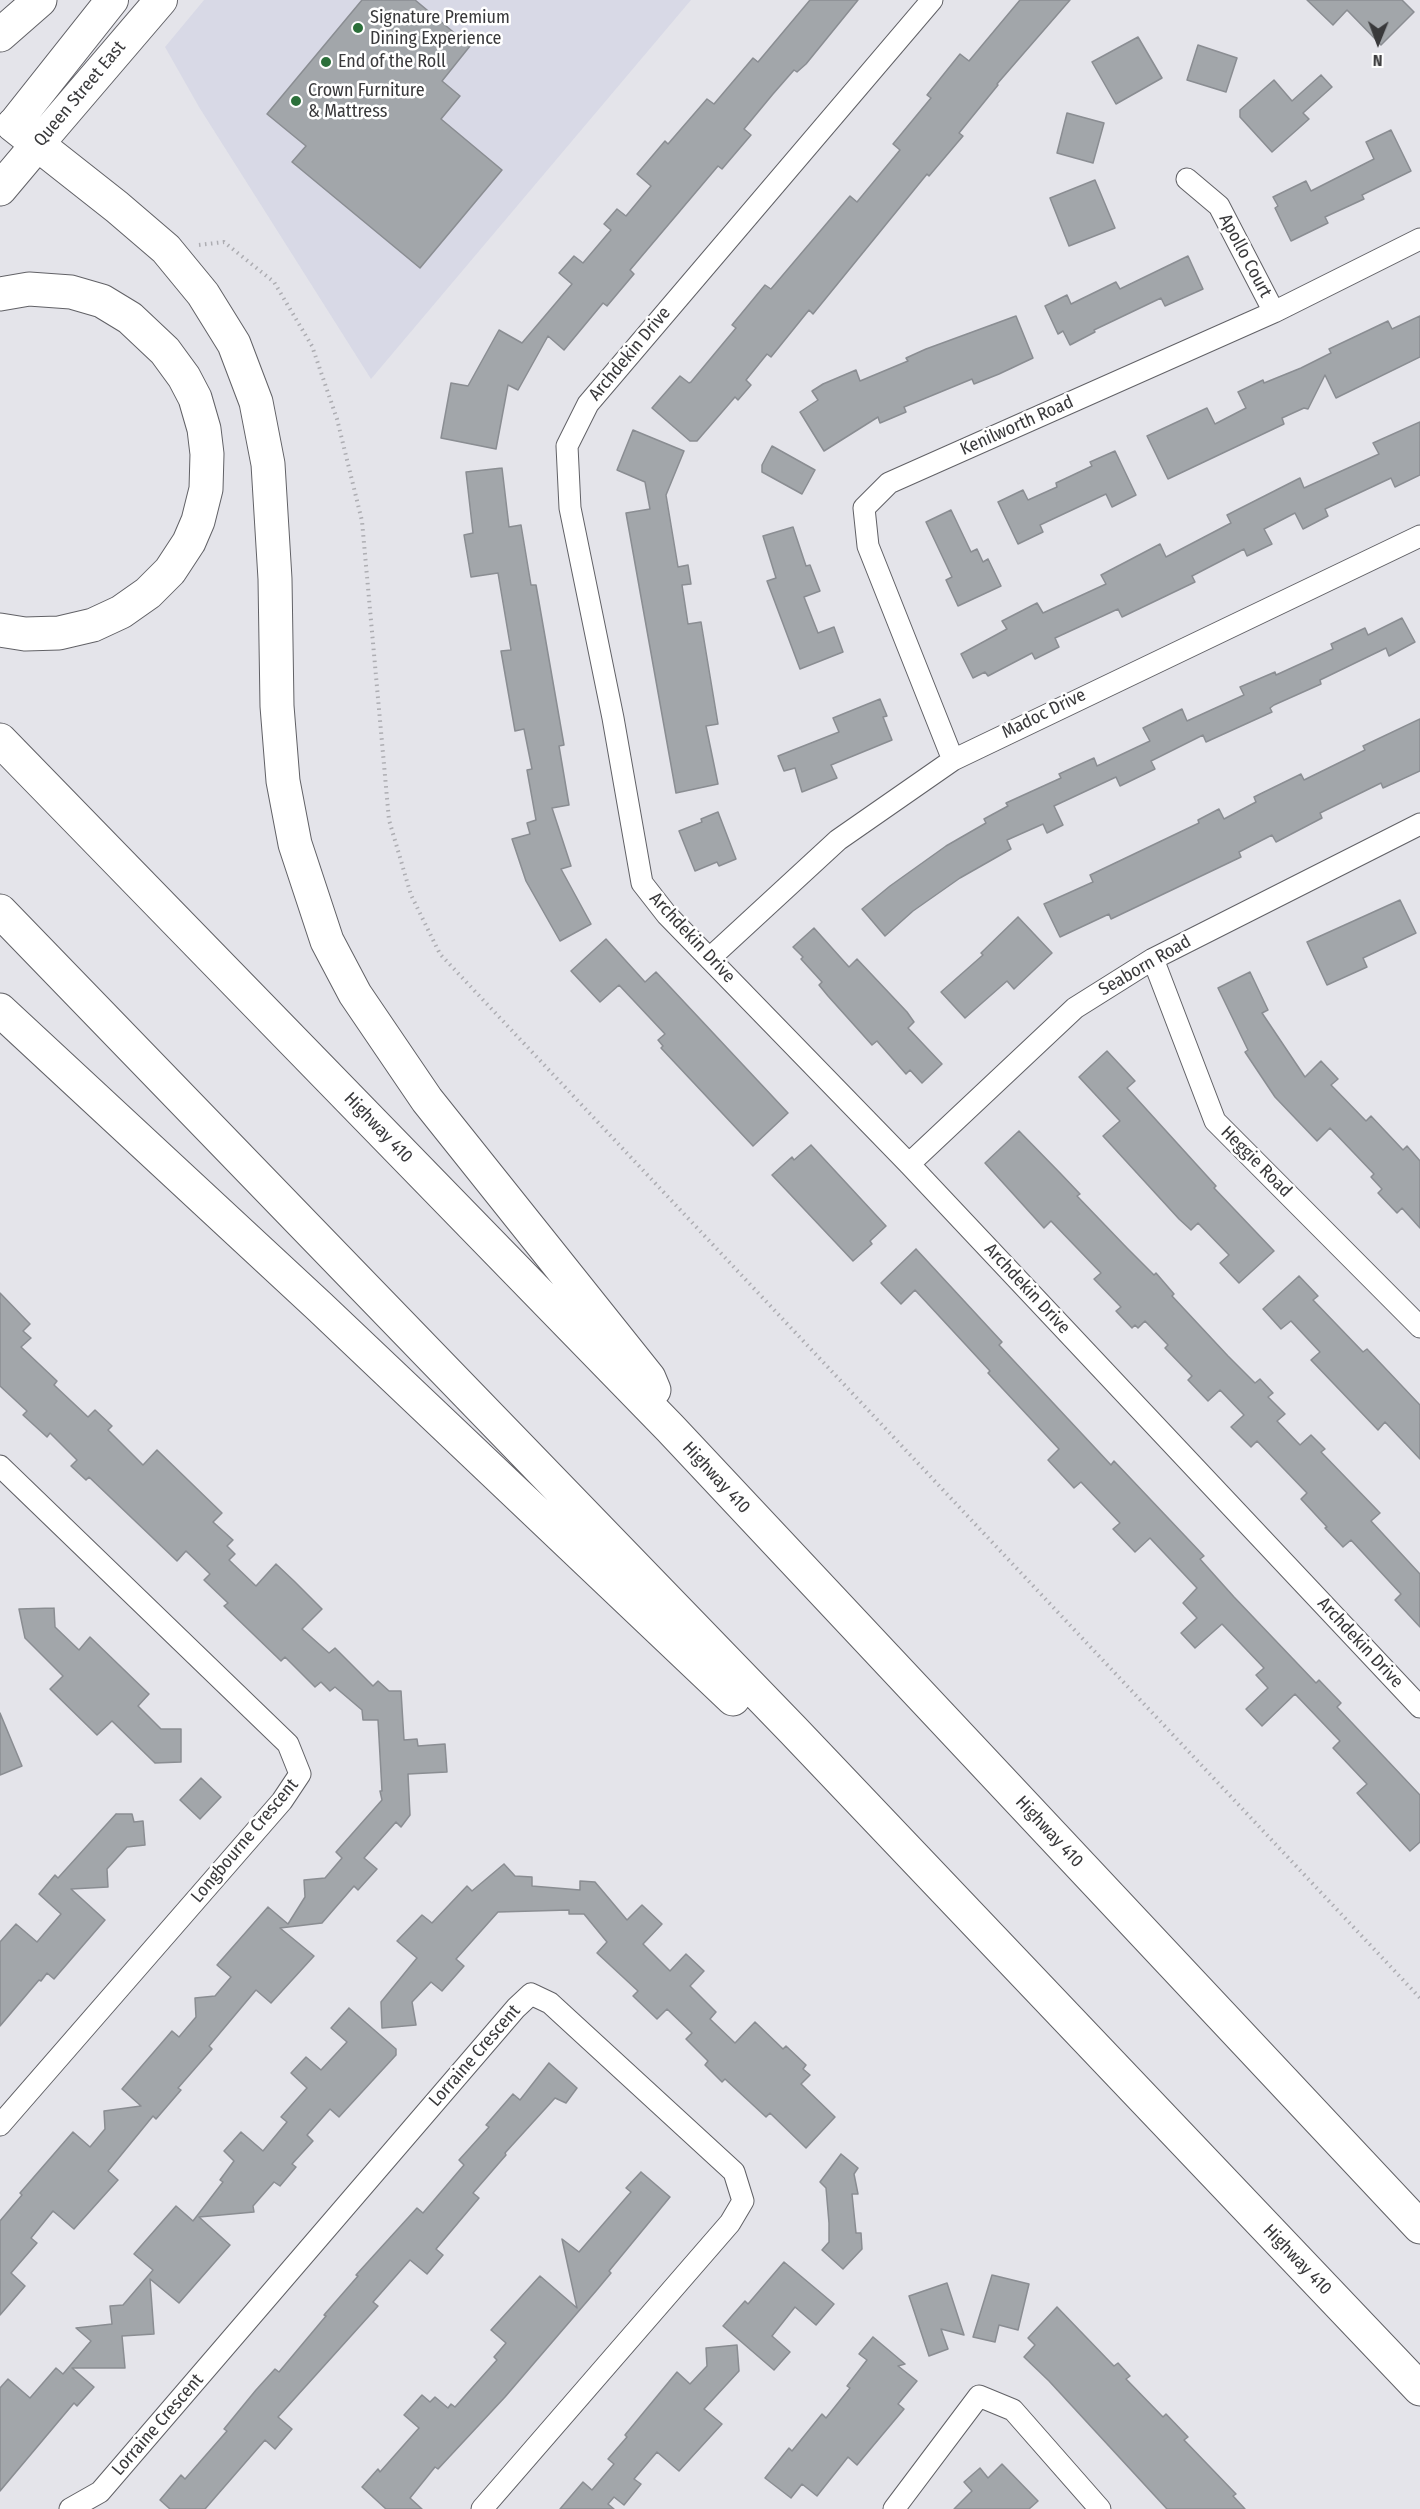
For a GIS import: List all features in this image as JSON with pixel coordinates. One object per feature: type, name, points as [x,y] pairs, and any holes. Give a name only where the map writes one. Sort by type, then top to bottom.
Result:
[{"type":"main road","points":[[0,35],[40,0]]},
{"type":"main road","name":"Queen Street East","points":[[0,189],[17,137],[112,0]]},
{"type":"main road","name":"Queen Street East","points":[[17,137],[161,0]]},
{"type":"main road","points":[[17,137],[117,207],[166,249],[203,294],[234,344],[246,373],[262,430],[268,464],[272,518],[277,706],[283,781],[296,844],[327,941],[355,994],[428,1100],[649,1378],[670,1428]]},
{"type":"main road","points":[[0,294],[29,289],[71,292],[102,302],[130,318],[165,351],[184,377],[195,398],[204,429],[207,454],[206,489],[198,521],[189,542],[170,571],[148,592],[121,612],[93,625],[59,633],[25,634],[0,630]]},
{"type":"main road","name":"Highway 410","points":[[0,740],[670,1428],[1420,2227]]},
{"type":"main road","name":"Highway 410","points":[[0,911],[793,1730],[1420,2389]]},
{"type":"main road","points":[[0,1010],[311,1299],[748,1713],[793,1730]]},
{"type":"street","name":"Archdekin Drive","points":[[932,0],[588,404],[567,446],[570,508],[613,718],[642,883],[666,915],[909,1164],[1420,1707]]},
{"type":"street","name":"Apollo Court","points":[[1187,179],[1219,206],[1274,312]]},
{"type":"street","name":"Kenilworth Road","points":[[953,760],[868,546],[864,508],[889,483],[1274,312],[1420,239]]},
{"type":"street","name":"Madoc Drive","points":[[710,958],[838,840],[953,760],[1420,536]]},
{"type":"street","name":"Seaborn Road","points":[[909,1164],[1075,1008],[1153,959],[1420,824]]},
{"type":"street","name":"Heggie Road","points":[[1153,959],[1215,1121],[1420,1327]]},
{"type":"street","name":"Longbourne Crescent","points":[[0,1466],[288,1744],[300,1774],[282,1802],[0,2125]]},
{"type":"street","name":"Lorraine Crescent","points":[[70,2509],[100,2492],[516,2008],[531,1994],[550,2003],[734,2172],[743,2201],[730,2223],[482,2509]]},
{"type":"street","points":[[894,2509],[979,2396],[1013,2410],[1100,2509]]},
{"type":"path","points":[[166,249],[224,242],[274,282],[312,346],[337,419],[362,521],[388,820],[411,895],[440,954],[1420,1998]]},
{"type":"shaded area","points":[[204,0],[691,0],[371,379],[199,107],[165,47]]},
{"type":"building","points":[[362,0],[415,0],[470,46],[442,81],[460,96],[441,119],[502,170],[420,268],[292,162],[306,146],[267,114]]},
{"type":"building","points":[[810,0],[858,0],[806,64],[797,72],[794,70],[744,129],[751,135],[722,169],[718,166],[630,270],[634,274],[607,306],[603,303],[564,350],[548,336],[518,390],[508,385],[496,449],[441,438],[451,383],[468,386],[499,330],[522,343],[572,284],[559,273],[574,256],[583,263],[611,230],[604,224],[617,209],[626,216],[651,186],[637,174],[665,141],[668,144],[707,99],[714,104],[753,58],[758,62]]},
{"type":"building","points":[[1020,0],[1070,0],[997,84],[959,133],[963,136],[929,176],[927,174],[813,314],[809,310],[771,357],[767,354],[746,380],[751,385],[738,400],[735,397],[697,441],[690,441],[652,408],[680,376],[689,383],[691,382],[736,328],[732,325],[765,285],[771,289],[850,196],[857,202],[900,150],[893,144],[931,98],[927,95],[960,54],[969,61]]},
{"type":"building","points":[[1307,0],[1402,0],[1414,12],[1381,45],[1347,10],[1333,25]]},
{"type":"building","points":[[1138,37],[1162,78],[1116,104],[1092,62]]},
{"type":"building","points":[[1198,45],[1237,58],[1226,92],[1187,80]]},
{"type":"building","points":[[1321,75],[1332,87],[1303,113],[1309,119],[1272,152],[1240,117],[1240,110],[1274,80],[1292,101]]},
{"type":"building","points":[[1067,113],[1104,123],[1093,163],[1057,153]]},
{"type":"building","points":[[1391,130],[1411,171],[1362,195],[1364,199],[1325,217],[1328,223],[1291,241],[1275,208],[1278,206],[1273,197],[1306,181],[1311,191],[1374,159],[1366,142]]},
{"type":"building","points":[[1095,180],[1115,228],[1069,246],[1050,198]]},
{"type":"building","points":[[1188,256],[1203,289],[1165,306],[1161,298],[1094,330],[1095,332],[1070,345],[1063,331],[1058,334],[1045,306],[1067,295],[1071,304],[1116,282],[1120,289]]},
{"type":"building","points":[[1016,316],[1033,358],[999,374],[974,384],[972,379],[904,407],[906,412],[880,423],[878,417],[824,451],[800,412],[818,400],[812,391],[823,384],[856,370],[860,381],[908,361],[906,358],[926,349]]},
{"type":"building","points":[[1420,316],[1420,357],[1336,398],[1325,375],[1308,409],[1304,408],[1282,418],[1284,424],[1168,479],[1147,436],[1207,408],[1215,424],[1246,408],[1238,392],[1263,380],[1264,383],[1301,368],[1331,353],[1329,349],[1388,321],[1392,329]]},
{"type":"building","points":[[1420,422],[1420,475],[1395,487],[1391,478],[1325,509],[1328,516],[1303,529],[1295,513],[1264,529],[1272,544],[1247,556],[1244,549],[1192,576],[1195,582],[1122,617],[1118,609],[1055,638],[1059,647],[1035,659],[1032,653],[988,676],[985,672],[973,678],[961,654],[1007,629],[1002,621],[1037,603],[1043,613],[1106,584],[1101,575],[1160,544],[1166,557],[1231,523],[1227,515],[1300,478],[1304,488],[1379,454],[1373,443]]},
{"type":"building","points":[[633,430],[684,451],[666,495],[678,567],[688,565],[691,584],[682,585],[688,624],[701,622],[718,724],[706,726],[718,784],[676,793],[626,513],[650,509],[645,482],[617,470]]},
{"type":"building","points":[[772,446],[815,470],[802,494],[762,472],[762,465]]},
{"type":"building","points":[[1115,451],[1136,495],[1112,507],[1106,494],[1040,525],[1043,532],[1018,544],[998,502],[1023,490],[1028,500],[1057,487],[1056,483],[1092,466],[1090,462]]},
{"type":"building","points":[[502,468],[509,527],[521,525],[531,585],[536,585],[564,745],[559,746],[569,805],[552,808],[571,866],[561,869],[591,924],[560,941],[526,881],[512,839],[530,834],[527,823],[536,820],[527,770],[532,769],[524,729],[515,731],[501,651],[511,650],[498,573],[471,577],[464,535],[473,533],[466,472]]},
{"type":"building","points":[[951,510],[971,552],[977,549],[983,562],[988,559],[1001,586],[958,606],[946,580],[952,577],[926,522]]},
{"type":"building","points":[[793,527],[806,566],[810,565],[820,591],[804,597],[818,633],[834,627],[843,652],[800,669],[767,581],[776,578],[763,536]]},
{"type":"building","points":[[1402,618],[1415,642],[1389,656],[1386,648],[1320,680],[1321,684],[1274,705],[1270,708],[1272,712],[1206,742],[1203,735],[1151,761],[1155,769],[1120,786],[1116,777],[1054,806],[1063,825],[1047,833],[1043,824],[1007,840],[1011,849],[960,878],[913,911],[885,936],[862,909],[946,846],[986,823],[984,819],[1008,806],[1006,803],[1061,778],[1059,774],[1094,758],[1097,766],[1150,741],[1143,728],[1182,709],[1187,721],[1244,695],[1240,687],[1275,672],[1276,675],[1333,649],[1331,644],[1365,628],[1368,635]]},
{"type":"building","points":[[880,699],[887,716],[883,717],[892,740],[831,765],[837,778],[802,792],[795,768],[784,771],[778,756],[839,732],[833,718]]},
{"type":"building","points":[[1420,719],[1420,771],[1383,788],[1381,783],[1320,813],[1322,818],[1276,842],[1272,835],[1239,852],[1241,857],[1111,919],[1109,914],[1060,937],[1044,904],[1093,882],[1090,875],[1199,823],[1198,820],[1219,809],[1224,819],[1256,802],[1254,797],[1301,774],[1304,780],[1365,750],[1363,746]]},
{"type":"building","points":[[718,812],[736,859],[719,866],[717,862],[695,871],[679,831],[702,822],[701,819]]},
{"type":"building","points":[[1400,900],[1416,933],[1363,958],[1367,967],[1327,985],[1307,942]]},
{"type":"building","points":[[1018,917],[1052,953],[1014,989],[1007,981],[965,1018],[941,992],[983,955],[981,953]]},
{"type":"building","points":[[814,928],[849,967],[857,959],[914,1022],[908,1028],[942,1064],[922,1083],[910,1070],[906,1074],[877,1041],[872,1045],[819,985],[822,982],[793,947]]},
{"type":"building","points":[[606,939],[645,982],[656,972],[788,1113],[753,1146],[661,1048],[663,1046],[658,1040],[665,1034],[619,985],[600,1002],[571,971]]},
{"type":"building","points":[[1250,972],[1268,1010],[1262,1013],[1305,1077],[1321,1061],[1338,1079],[1331,1085],[1366,1121],[1371,1116],[1403,1150],[1407,1146],[1420,1161],[1420,1228],[1402,1208],[1397,1213],[1378,1193],[1382,1189],[1371,1177],[1374,1174],[1330,1128],[1317,1141],[1275,1097],[1245,1052],[1248,1050],[1218,988]]},
{"type":"building","points":[[1107,1051],[1135,1081],[1127,1088],[1216,1186],[1214,1188],[1274,1251],[1239,1283],[1220,1263],[1229,1255],[1198,1223],[1191,1230],[1179,1219],[1103,1136],[1120,1121],[1079,1077]]},
{"type":"building","points":[[1019,1131],[1080,1194],[1077,1196],[1127,1248],[1154,1275],[1156,1273],[1174,1294],[1172,1296],[1228,1356],[1255,1383],[1260,1379],[1273,1393],[1268,1397],[1285,1414],[1277,1421],[1300,1445],[1311,1435],[1325,1449],[1321,1452],[1380,1513],[1371,1521],[1420,1574],[1420,1627],[1395,1600],[1401,1594],[1351,1540],[1343,1547],[1325,1528],[1327,1527],[1301,1499],[1307,1493],[1257,1441],[1251,1447],[1231,1427],[1244,1415],[1220,1390],[1208,1401],[1188,1380],[1192,1376],[1165,1348],[1168,1345],[1145,1321],[1138,1328],[1135,1325],[1132,1328],[1116,1311],[1121,1307],[1094,1279],[1101,1273],[1051,1221],[1044,1228],[985,1163]]},
{"type":"building","points":[[811,1145],[886,1226],[870,1241],[872,1244],[853,1261],[772,1175],[792,1157],[794,1160]]},
{"type":"building","points":[[916,1249],[1002,1342],[999,1345],[1111,1465],[1114,1461],[1204,1556],[1200,1559],[1234,1597],[1316,1683],[1319,1680],[1341,1703],[1337,1707],[1420,1795],[1420,1842],[1410,1851],[1357,1793],[1367,1784],[1333,1748],[1340,1741],[1295,1694],[1262,1726],[1246,1709],[1268,1688],[1256,1675],[1264,1668],[1222,1624],[1195,1648],[1181,1633],[1197,1618],[1183,1603],[1197,1588],[1150,1538],[1135,1552],[1113,1529],[1120,1523],[1081,1482],[1074,1488],[1048,1460],[1059,1449],[915,1290],[901,1304],[881,1283]]},
{"type":"building","points":[[1299,1276],[1318,1296],[1313,1300],[1363,1352],[1367,1349],[1420,1405],[1420,1459],[1385,1422],[1378,1430],[1311,1360],[1320,1352],[1291,1321],[1281,1329],[1263,1309]]},
{"type":"building","points":[[0,1293],[30,1324],[23,1331],[31,1338],[21,1347],[57,1381],[54,1385],[88,1417],[95,1410],[112,1426],[108,1430],[143,1465],[157,1450],[222,1513],[213,1522],[233,1540],[227,1546],[235,1554],[229,1560],[256,1586],[276,1564],[294,1581],[322,1609],[302,1629],[329,1653],[335,1648],[373,1686],[378,1681],[389,1691],[401,1691],[404,1740],[417,1739],[418,1746],[445,1744],[447,1772],[408,1774],[410,1815],[401,1827],[396,1822],[364,1858],[377,1869],[358,1890],[354,1886],[322,1923],[280,1928],[314,1956],[271,2003],[256,1990],[209,2046],[212,2049],[178,2088],[181,2090],[156,2119],[153,2116],[108,2171],[118,2180],[74,2229],[53,2211],[31,2238],[37,2243],[11,2273],[25,2286],[0,2315],[0,2221],[22,2195],[20,2193],[73,2132],[90,2147],[105,2129],[104,2111],[141,2106],[122,2089],[172,2031],[179,2037],[196,2017],[195,1998],[215,1996],[231,1977],[217,1965],[268,1907],[288,1924],[305,1897],[304,1880],[325,1878],[342,1858],[336,1852],[382,1800],[380,1791],[382,1791],[378,1720],[363,1720],[362,1710],[335,1687],[330,1691],[321,1682],[315,1687],[285,1657],[281,1661],[224,1606],[228,1603],[204,1580],[210,1574],[186,1551],[177,1561],[89,1477],[86,1480],[71,1466],[77,1460],[50,1433],[47,1437],[23,1415],[27,1411],[0,1386]]},
{"type":"building","points":[[54,1608],[55,1627],[79,1650],[90,1637],[149,1694],[138,1706],[161,1729],[181,1729],[181,1762],[155,1763],[112,1721],[97,1735],[50,1689],[63,1676],[25,1638],[19,1609]]},
{"type":"building","points":[[0,1713],[22,1766],[0,1775]]},
{"type":"building","points":[[201,1778],[221,1797],[200,1819],[180,1800]]},
{"type":"building","points":[[116,1814],[132,1814],[134,1822],[143,1821],[145,1845],[127,1847],[107,1869],[108,1887],[71,1889],[105,1920],[54,1979],[47,1973],[0,2026],[0,1942],[16,1924],[37,1942],[61,1914],[39,1894],[55,1875],[58,1878]]},
{"type":"building","points":[[504,1864],[515,1876],[532,1877],[532,1886],[580,1890],[580,1881],[595,1882],[627,1920],[642,1905],[662,1924],[643,1944],[670,1971],[686,1954],[704,1971],[690,1986],[716,2012],[710,2019],[735,2043],[755,2022],[783,2049],[786,2046],[806,2065],[803,2069],[810,2075],[801,2084],[835,2117],[806,2148],[770,2113],[766,2117],[725,2079],[722,2082],[705,2065],[708,2061],[686,2039],[692,2033],[667,2009],[657,2019],[633,1996],[638,1991],[597,1953],[607,1942],[584,1914],[569,1914],[569,1910],[498,1912],[456,1959],[464,1966],[442,1991],[431,1982],[412,2002],[416,2025],[382,2028],[381,2002],[417,1958],[397,1941],[422,1915],[432,1923],[467,1886],[472,1891]]},
{"type":"building","points":[[349,2008],[396,2049],[396,2055],[339,2117],[330,2109],[307,2135],[313,2141],[292,2164],[296,2167],[280,2186],[274,2182],[253,2206],[254,2212],[199,2217],[230,2245],[179,2303],[150,2279],[154,2334],[122,2336],[125,2368],[72,2368],[94,2387],[77,2406],[74,2403],[0,2491],[0,2388],[8,2379],[30,2398],[56,2368],[63,2374],[91,2341],[76,2328],[112,2324],[110,2306],[123,2305],[153,2270],[134,2254],[176,2206],[193,2221],[223,2182],[220,2180],[234,2161],[224,2151],[241,2132],[263,2151],[287,2122],[281,2117],[307,2088],[291,2073],[306,2057],[321,2070],[347,2042],[331,2028]]},
{"type":"building","points":[[549,2063],[577,2088],[566,2103],[555,2098],[505,2153],[506,2155],[473,2193],[479,2198],[436,2249],[443,2255],[427,2274],[410,2260],[373,2302],[378,2306],[278,2417],[292,2429],[275,2449],[265,2440],[205,2509],[170,2509],[160,2500],[181,2475],[185,2479],[227,2431],[224,2429],[256,2390],[275,2369],[279,2372],[358,2276],[356,2275],[417,2208],[423,2213],[464,2165],[459,2160],[489,2127],[486,2125],[513,2094],[520,2100]]},
{"type":"building","points":[[841,2154],[858,2168],[854,2174],[858,2194],[852,2194],[856,2233],[861,2233],[862,2249],[843,2269],[822,2250],[829,2242],[829,2223],[826,2188],[820,2182]]},
{"type":"building","points":[[641,2172],[670,2197],[609,2271],[611,2273],[505,2397],[438,2469],[435,2467],[410,2498],[422,2509],[386,2509],[362,2487],[378,2469],[380,2472],[419,2428],[404,2415],[422,2395],[430,2402],[435,2397],[448,2408],[451,2404],[455,2407],[497,2360],[494,2357],[506,2343],[491,2330],[540,2276],[577,2308],[562,2239],[579,2252],[631,2192],[626,2188]]},
{"type":"building","points":[[784,2262],[834,2304],[816,2325],[795,2307],[772,2336],[790,2352],[774,2370],[723,2326],[745,2301],[748,2304]]},
{"type":"building","points":[[992,2275],[1029,2284],[1018,2330],[999,2325],[995,2342],[973,2337]]},
{"type":"building","points":[[947,2283],[964,2335],[941,2329],[948,2349],[929,2356],[909,2296]]},
{"type":"building","points":[[1057,2307],[1114,2366],[1118,2363],[1130,2376],[1126,2379],[1163,2417],[1166,2414],[1188,2437],[1184,2440],[1236,2494],[1233,2496],[1245,2509],[1167,2509],[1024,2357],[1035,2345],[1028,2338]]},
{"type":"building","points":[[873,2337],[905,2364],[898,2366],[917,2381],[898,2404],[904,2409],[857,2465],[848,2457],[817,2496],[802,2484],[791,2498],[765,2478],[789,2448],[792,2451],[822,2414],[826,2418],[850,2388],[847,2386],[867,2360],[859,2354]]},
{"type":"building","points":[[737,2345],[739,2371],[704,2409],[722,2424],[679,2471],[657,2452],[634,2479],[641,2484],[624,2505],[614,2497],[608,2504],[614,2509],[560,2509],[583,2482],[592,2490],[614,2464],[608,2459],[627,2437],[625,2435],[677,2372],[690,2384],[707,2366],[706,2348]]},
{"type":"building","points":[[1002,2464],[1038,2501],[1029,2509],[954,2509],[972,2491],[964,2482],[980,2468],[988,2478]]},
{"type":"place","name":"Signature Premium Dining Experience","points":[[358,28]]},
{"type":"place","name":"End of the Roll","points":[[326,62]]},
{"type":"place","name":"Crown Furniture & Mattress","points":[[296,101]]}]
